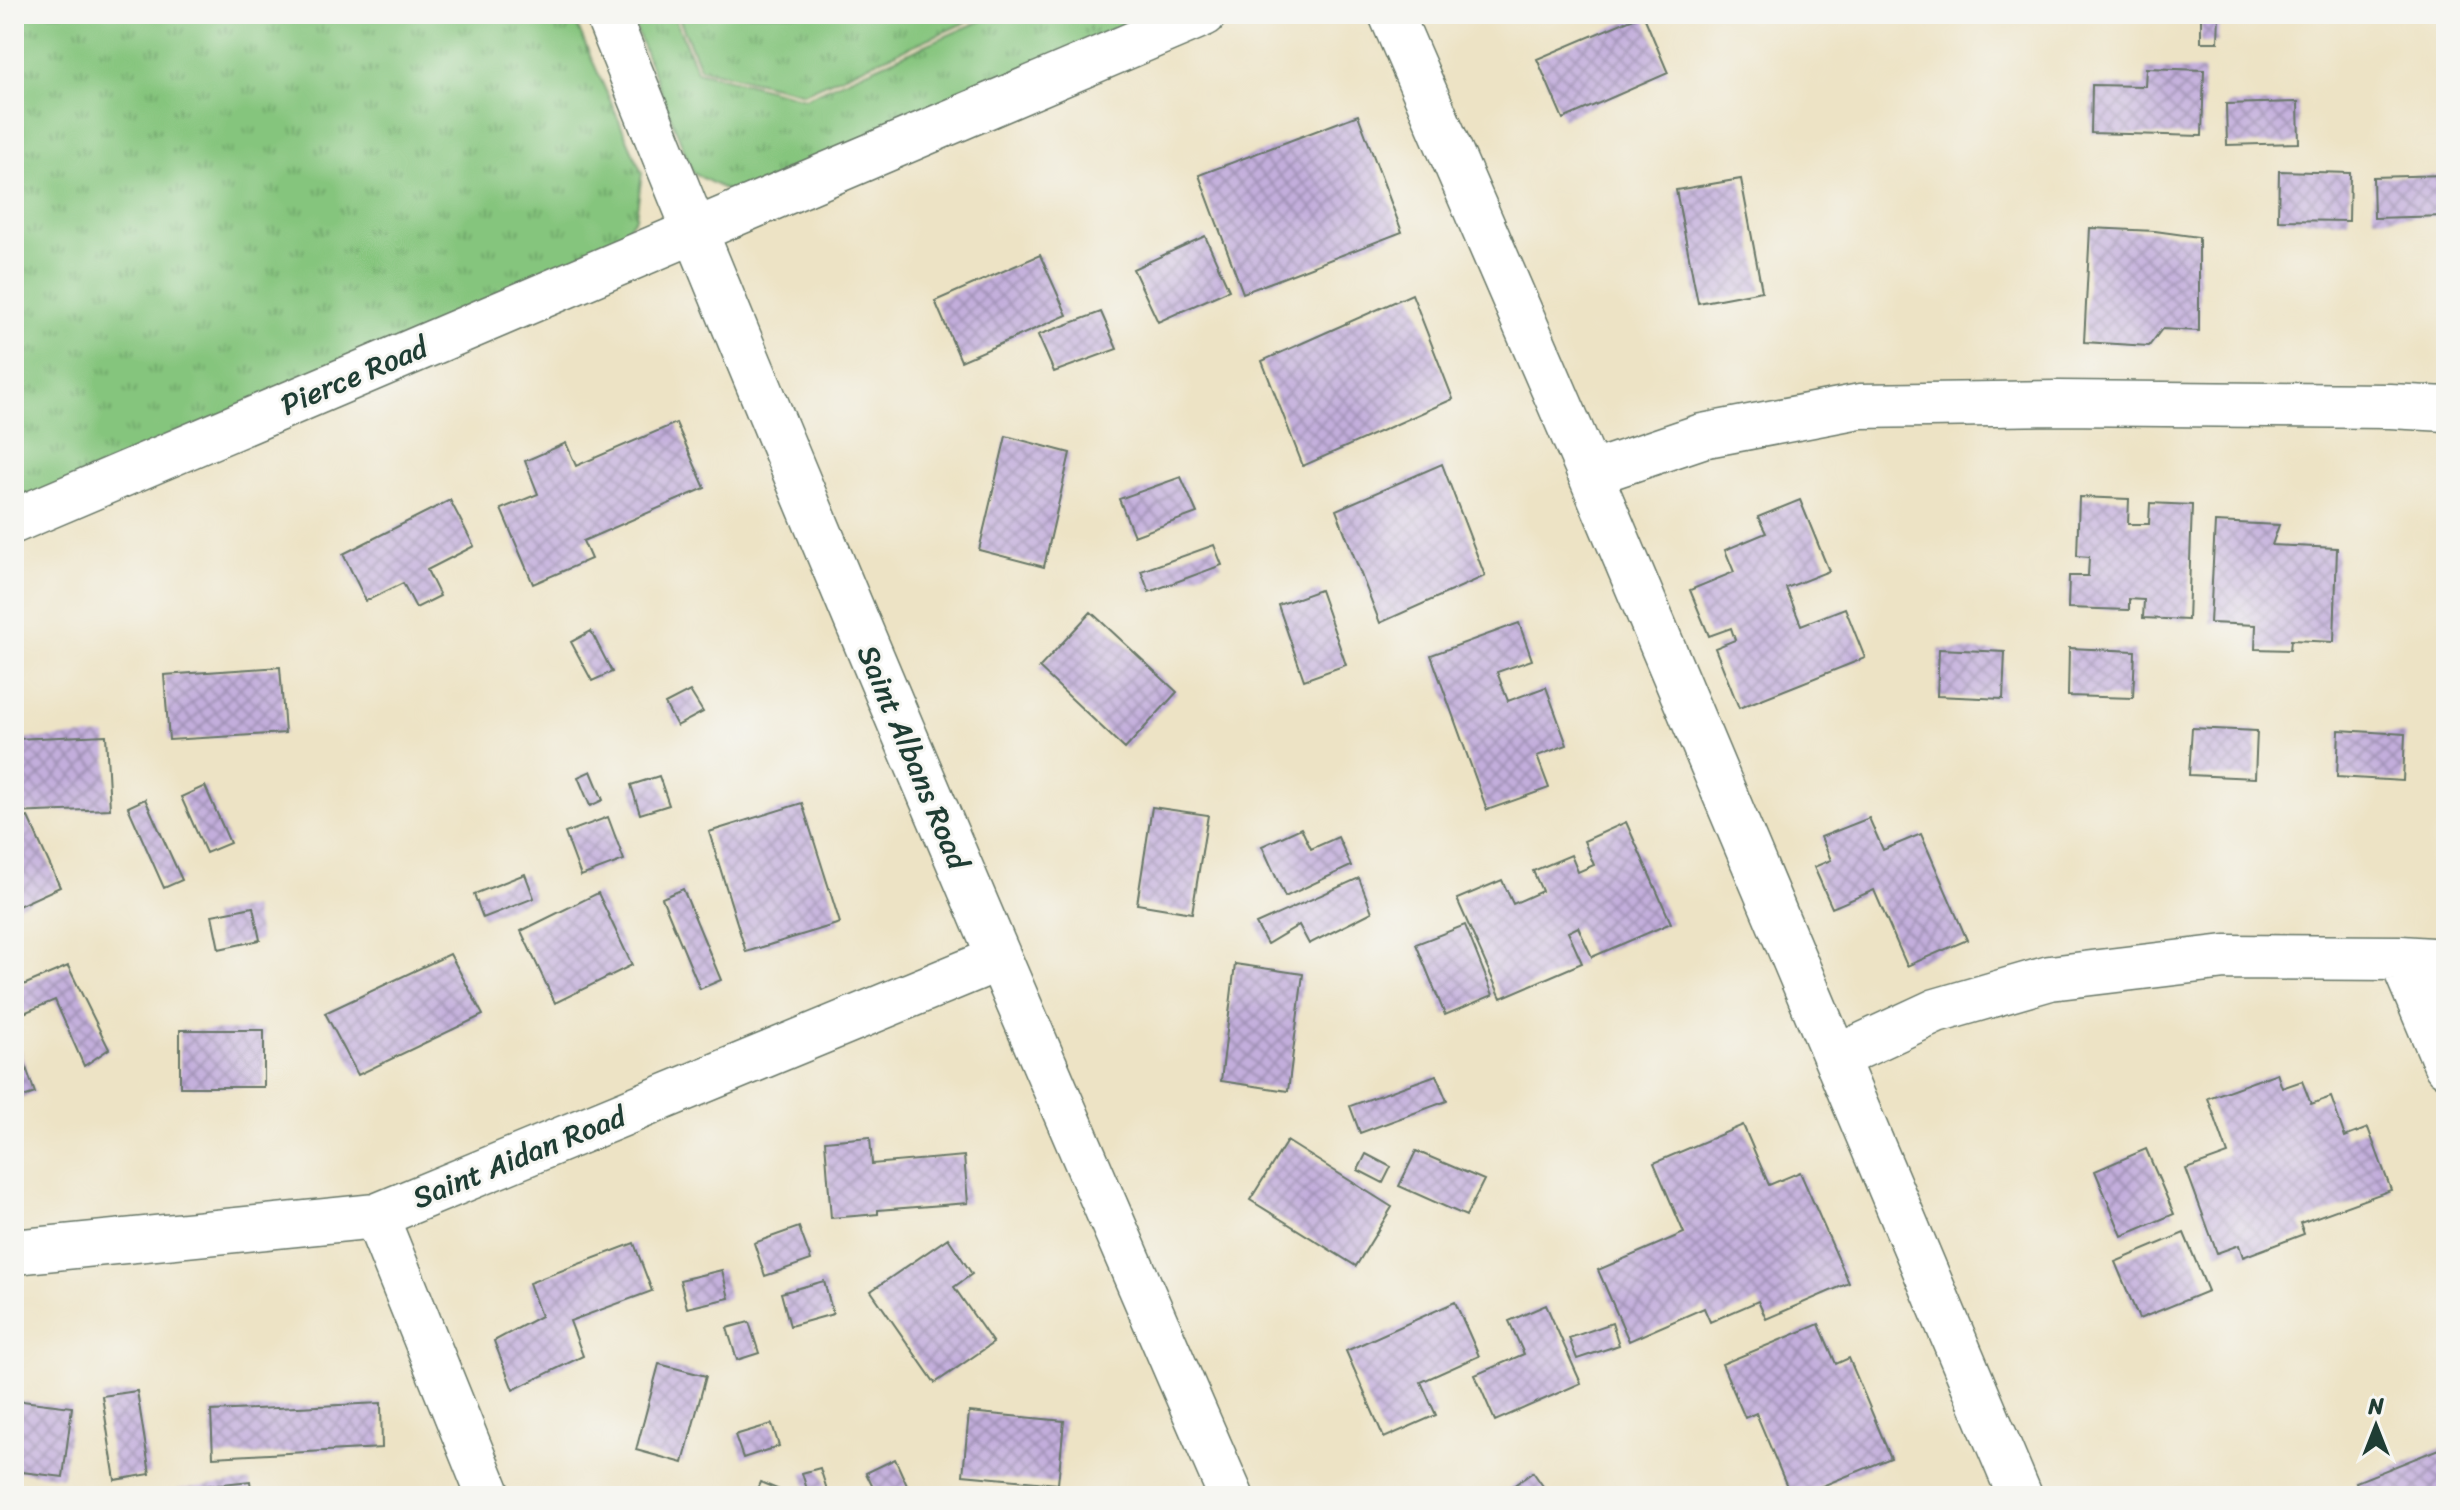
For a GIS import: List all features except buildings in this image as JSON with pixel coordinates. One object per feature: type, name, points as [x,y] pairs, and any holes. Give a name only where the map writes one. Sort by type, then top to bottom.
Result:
[{"type":"street","name":"Saint Albans Road","points":[[607,14],[694,231],[998,959],[1231,1496]]},
{"type":"street","name":"Pierce Road","points":[[14,521],[1204,14]]},
{"type":"street","points":[[1391,14],[1590,474],[2020,1496]]},
{"type":"street","points":[[1590,474],[1702,436],[1860,406],[2058,403],[2446,409]]},
{"type":"street","points":[[1837,1057],[1936,1011],[2050,978],[2225,957],[2446,961]]},
{"type":"street","points":[[2401,958],[2446,1065]]},
{"type":"street","name":"Saint Aidan Road","points":[[14,1252],[376,1216],[998,959]]},
{"type":"street","points":[[376,1216],[489,1496]]},
{"type":"green space","points":[[14,14],[572,14],[642,173],[636,217],[611,250],[14,504]]},
{"type":"green space","points":[[630,14],[673,14],[697,71],[805,98],[996,14],[1147,14],[735,195],[693,173]]},
{"type":"green space","points":[[677,14],[985,14],[804,93],[700,68]]}]
